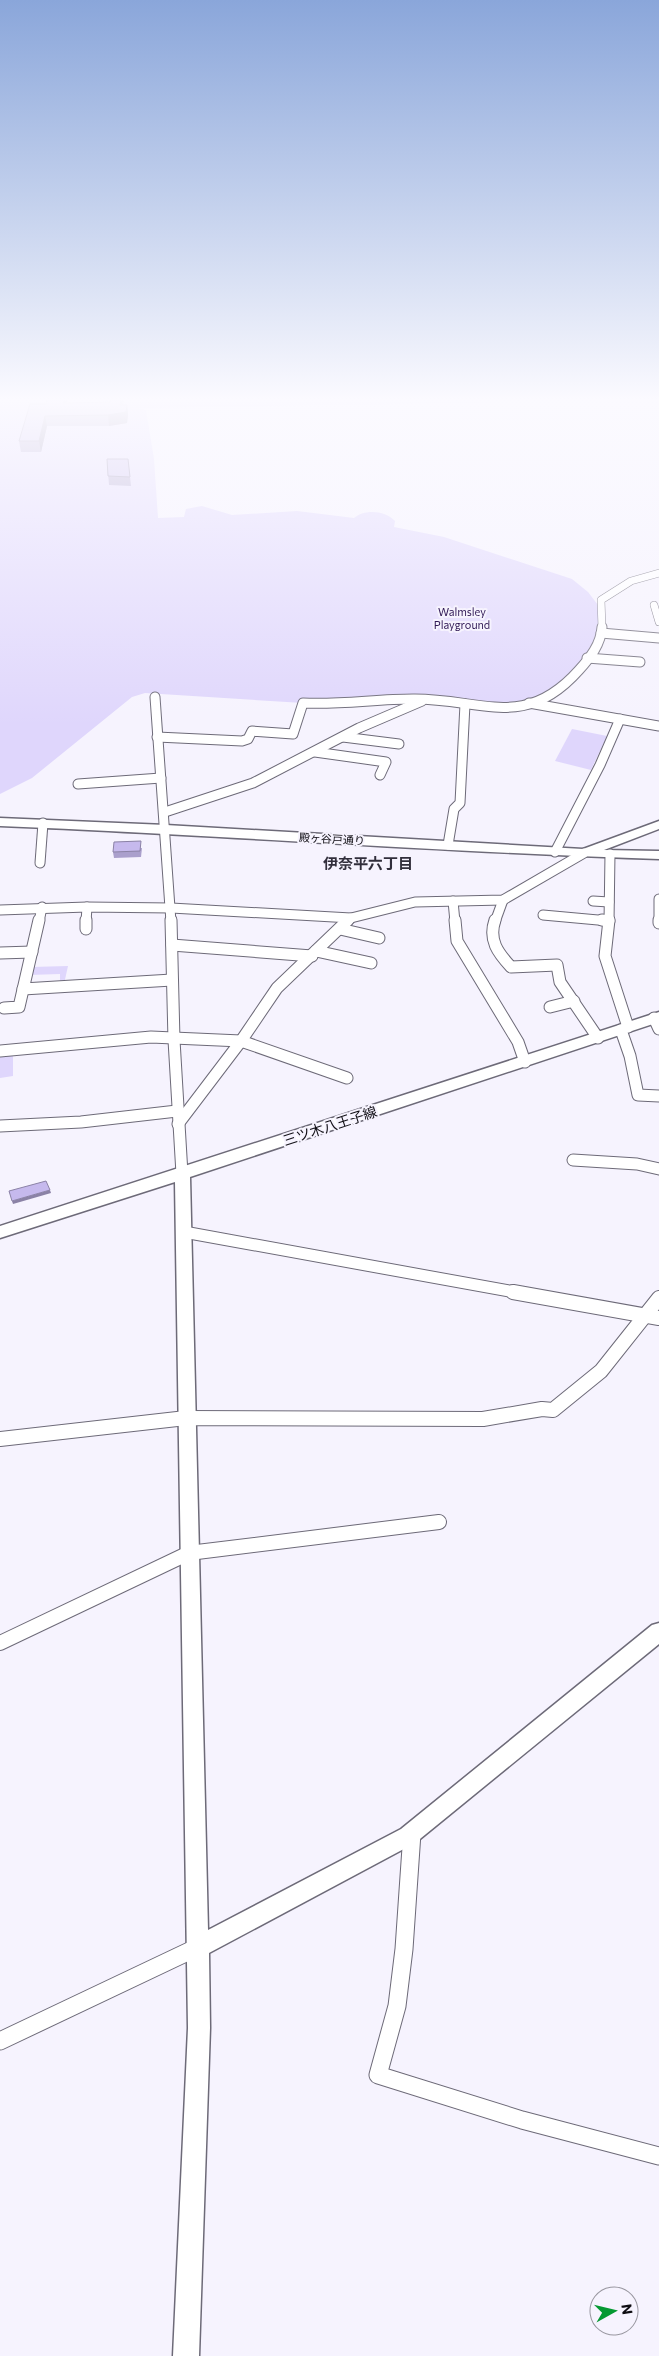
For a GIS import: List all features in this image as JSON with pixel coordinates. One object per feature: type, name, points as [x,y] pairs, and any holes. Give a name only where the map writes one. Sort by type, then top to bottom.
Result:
[{"type":"street","points":[[157,737],[242,741],[248,739],[252,731],[293,734],[303,703],[325,705],[428,699],[503,709],[529,703],[568,681],[588,658],[601,634],[601,600],[631,581],[659,573]]},
{"type":"street","points":[[654,605],[659,622]]},
{"type":"street","points":[[601,634],[659,638]]},
{"type":"street","points":[[588,658],[640,662]]},
{"type":"street","points":[[155,697],[171,908],[174,1040],[184,1232],[186,1418],[198,1947],[198,2047],[186,2356]]},
{"type":"street","points":[[164,812],[253,783],[358,728],[428,699]]},
{"type":"street","points":[[529,703],[659,726]]},
{"type":"street","points":[[448,845],[454,809],[460,803],[464,704]]},
{"type":"street","points":[[555,852],[600,765],[620,719]]},
{"type":"street","points":[[343,737],[399,744]]},
{"type":"street","points":[[315,752],[386,762],[380,775]]},
{"type":"street","points":[[78,784],[160,778]]},
{"type":"street","name":"殿ヶ谷戸通り","points":[[0,822],[166,829],[584,853],[659,826]]},
{"type":"street","points":[[40,863],[43,823]]},
{"type":"street","points":[[0,910],[87,907],[171,908],[351,918],[415,902],[503,900],[584,853],[659,855]]},
{"type":"street","points":[[610,854],[610,902],[605,956],[624,1029],[638,1095],[659,1096]]},
{"type":"street","points":[[659,899],[659,923]]},
{"type":"street","points":[[503,900],[493,927],[496,951],[511,967],[556,965]]},
{"type":"street","points":[[453,901],[457,941],[518,1042],[524,1062]]},
{"type":"street","points":[[593,901],[610,902]]},
{"type":"street","points":[[86,929],[87,907]]},
{"type":"street","points":[[4,1008],[19,1007],[42,908]]},
{"type":"street","points":[[544,915],[609,921]]},
{"type":"street","points":[[178,1124],[241,1041],[277,988],[351,918]]},
{"type":"street","points":[[340,929],[380,938]]},
{"type":"street","points":[[172,945],[314,954],[371,963]]},
{"type":"street","points":[[0,953],[32,952]]},
{"type":"street","points":[[555,953],[560,982],[598,1038]]},
{"type":"street","points":[[23,989],[172,980]]},
{"type":"street","points":[[550,1006],[574,1001]]},
{"type":"street","name":"三ツ木八王子線","points":[[0,1232],[624,1029],[657,1021]]},
{"type":"street","points":[[0,1051],[151,1037],[174,1040],[241,1041],[347,1078]]},
{"type":"street","points":[[0,1126],[80,1122],[177,1111]]},
{"type":"street","points":[[573,1160],[637,1164],[659,1169]]},
{"type":"street","points":[[184,1232],[652,1317]]},
{"type":"street","points":[[0,1439],[186,1418],[483,1419],[542,1409],[552,1410],[602,1371],[652,1317],[659,1298]]},
{"type":"street","points":[[0,1643],[189,1553],[440,1522]]},
{"type":"street","points":[[0,2041],[198,1947],[412,1832],[659,1632]]},
{"type":"street","points":[[412,1832],[398,2006],[378,2075],[522,2120],[659,2156]]},
{"type":"green space","name":"Walmsley Playground","points":[[0,506],[157,506],[158,518],[184,517],[186,509],[202,506],[232,515],[297,511],[354,518],[363,513],[380,513],[391,517],[395,521],[394,527],[444,537],[572,579],[588,592],[601,609],[601,620],[591,654],[546,695],[499,709],[428,699],[303,703],[145,693],[132,697],[32,778],[0,794]]},
{"type":"green space","points":[[572,729],[607,736],[591,770],[555,761]]},
{"type":"green space","points":[[68,966],[64,984],[60,984],[60,974],[29,975],[31,967]]},
{"type":"green space","points":[[13,1052],[13,1076],[0,1078],[0,1053]]},
{"type":"building","points":[[141,841],[140,851],[113,852],[114,842]]},
{"type":"building","points":[[46,1181],[50,1190],[12,1201],[9,1191]]},
{"type":"district","name":"伊奈平六丁目","points":[[368,864]]}]
